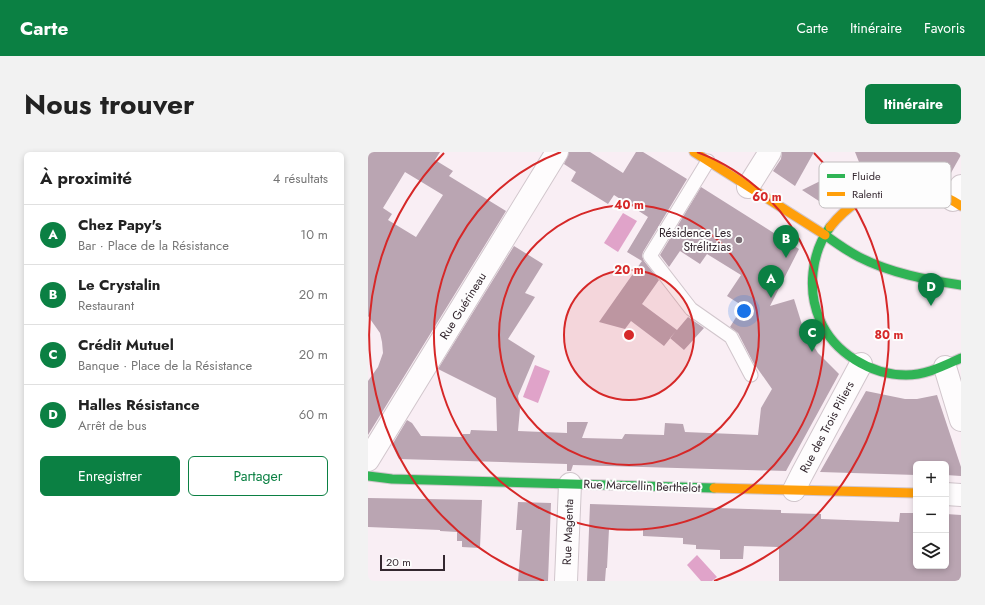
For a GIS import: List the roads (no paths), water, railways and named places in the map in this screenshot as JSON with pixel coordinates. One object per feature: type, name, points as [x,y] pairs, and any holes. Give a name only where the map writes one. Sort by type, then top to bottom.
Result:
[{"type":"street","name":"Rue Guérineau","points":[[368,460],[557,152]]},
{"type":"street","points":[[694,152],[859,257],[878,266],[911,276],[961,285]]},
{"type":"street","points":[[748,187],[770,152]]},
{"type":"street","points":[[848,208],[831,223],[815,254],[811,275],[812,297],[818,317],[829,336],[843,352],[861,364],[881,372],[903,376],[924,374],[953,363],[961,420]]},
{"type":"street","name":"Rue des Trois Piliers","points":[[794,490],[861,364]]},
{"type":"street","name":"Rue Marcellin Berthelot","points":[[368,476],[392,479],[913,493]]},
{"type":"street","name":"Rue Magenta","points":[[566,581],[570,484]]},
{"type":"street","points":[[949,494],[961,495]]},
{"type":"lane","points":[[708,161],[650,256],[691,309],[731,337],[751,374]]},
{"type":"place","name":"Résidence Les Strélitzias","points":[[739,240]]},
{"type":"place","name":"Le Crystalin","points":[[786,258]]},
{"type":"place","name":"Chez Papy's","points":[[771,298]]},
{"type":"place","name":"Halles Résistance","points":[[931,306]]},
{"type":"place","name":"Crédit Mutuel","points":[[812,352]]}]
